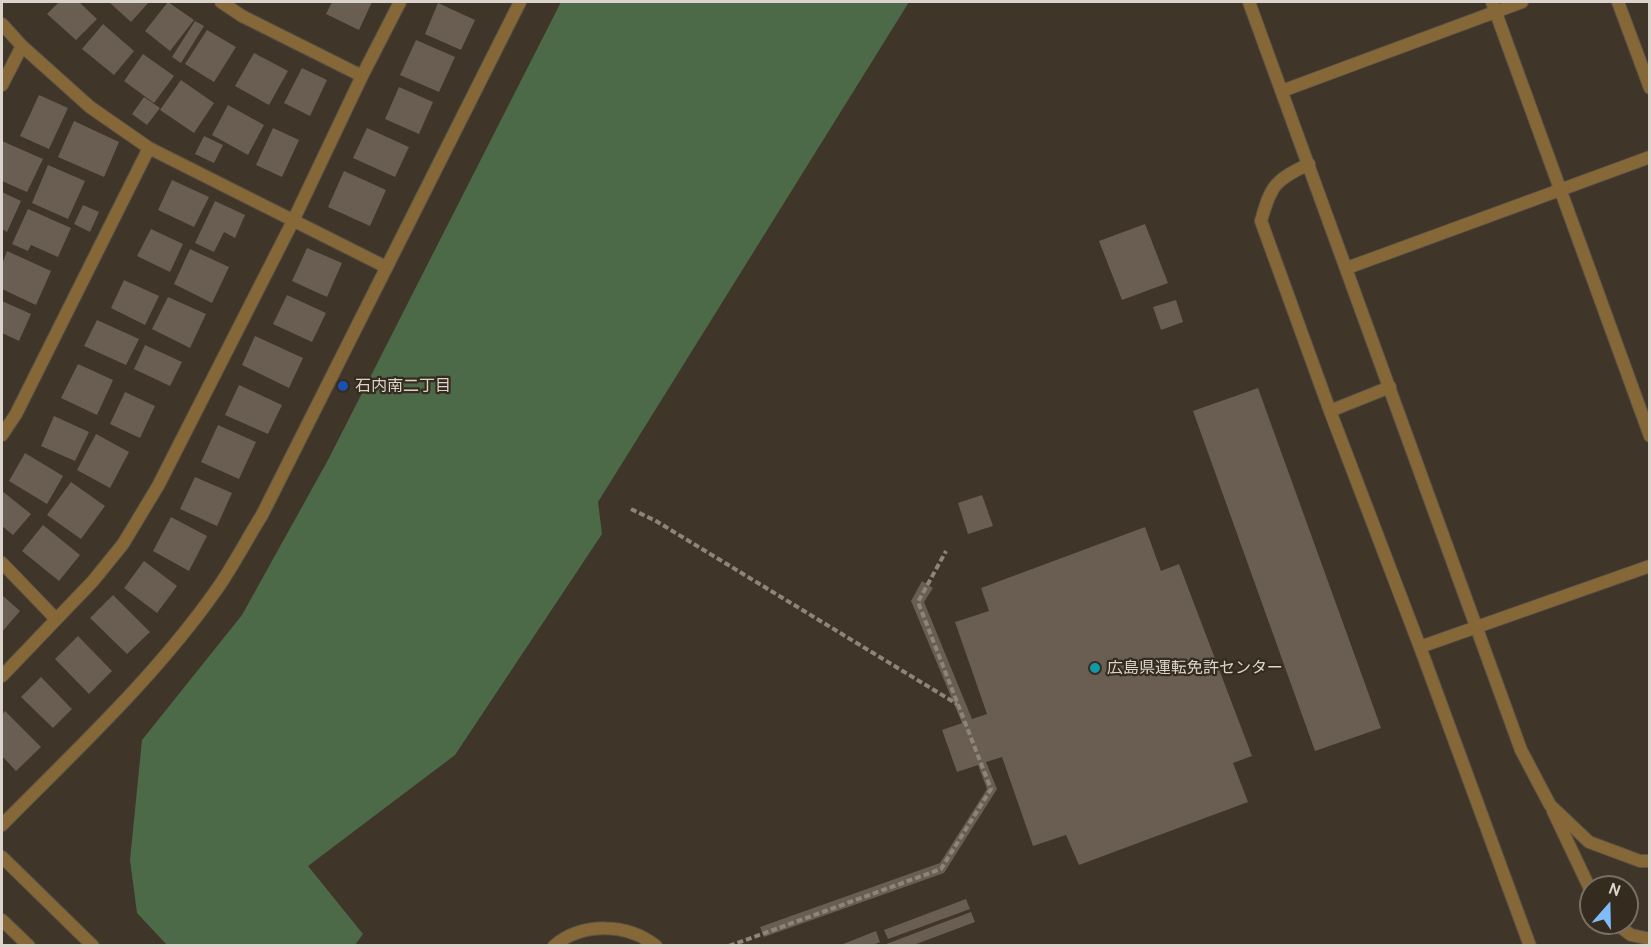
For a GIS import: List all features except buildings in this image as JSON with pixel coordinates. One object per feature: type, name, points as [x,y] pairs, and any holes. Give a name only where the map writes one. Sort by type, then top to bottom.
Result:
[{"type":"street","points":[[221,2],[242,16],[362,76]]},
{"type":"street","points":[[2,676],[93,581],[123,544],[158,486],[293,221],[400,2]]},
{"type":"street","points":[[2,825],[126,699],[178,640],[218,588],[262,515],[520,2]]},
{"type":"street","points":[[1249,2],[1521,750],[1583,875]]},
{"type":"street","points":[[1282,91],[1494,6],[1522,2]]},
{"type":"street","points":[[1618,2],[1650,88]]},
{"type":"street","points":[[1494,6],[1650,436]]},
{"type":"street","points":[[2,24],[22,46],[90,107],[149,148],[386,267]]},
{"type":"street","points":[[2,85],[22,46]]},
{"type":"street","points":[[2,435],[16,414],[149,148]]},
{"type":"street","points":[[1347,268],[1650,157]]},
{"type":"street","points":[[1309,164],[1283,177],[1268,196],[1261,221],[1530,945]]},
{"type":"street","points":[[1330,411],[1390,387]]},
{"type":"street","points":[[2,563],[56,619]]},
{"type":"street","points":[[1420,647],[1650,566]]},
{"type":"street","points":[[1550,806],[1589,842],[1640,861],[1650,861]]},
{"type":"street","points":[[2,857],[93,945]]},
{"type":"street","points":[[2,920],[29,945]]},
{"type":"street","points":[[554,945],[580,932],[601,928],[623,928],[644,935],[656,945]]},
{"type":"street","points":[[1631,935],[1650,939]]},
{"type":"path","points":[[631,509],[656,521],[958,704]]},
{"type":"path","points":[[729,945],[940,869],[991,789],[918,602],[946,551]]},
{"type":"green space","points":[[561,2],[909,2],[598,502],[602,534],[455,755],[308,866],[363,934],[355,945],[167,945],[137,913],[130,860],[142,740],[242,615],[328,460]]},
{"type":"place","name":"石内南二丁目","points":[[343,386]]},
{"type":"place","name":"広島県運転免許センター","points":[[1095,668]]}]
